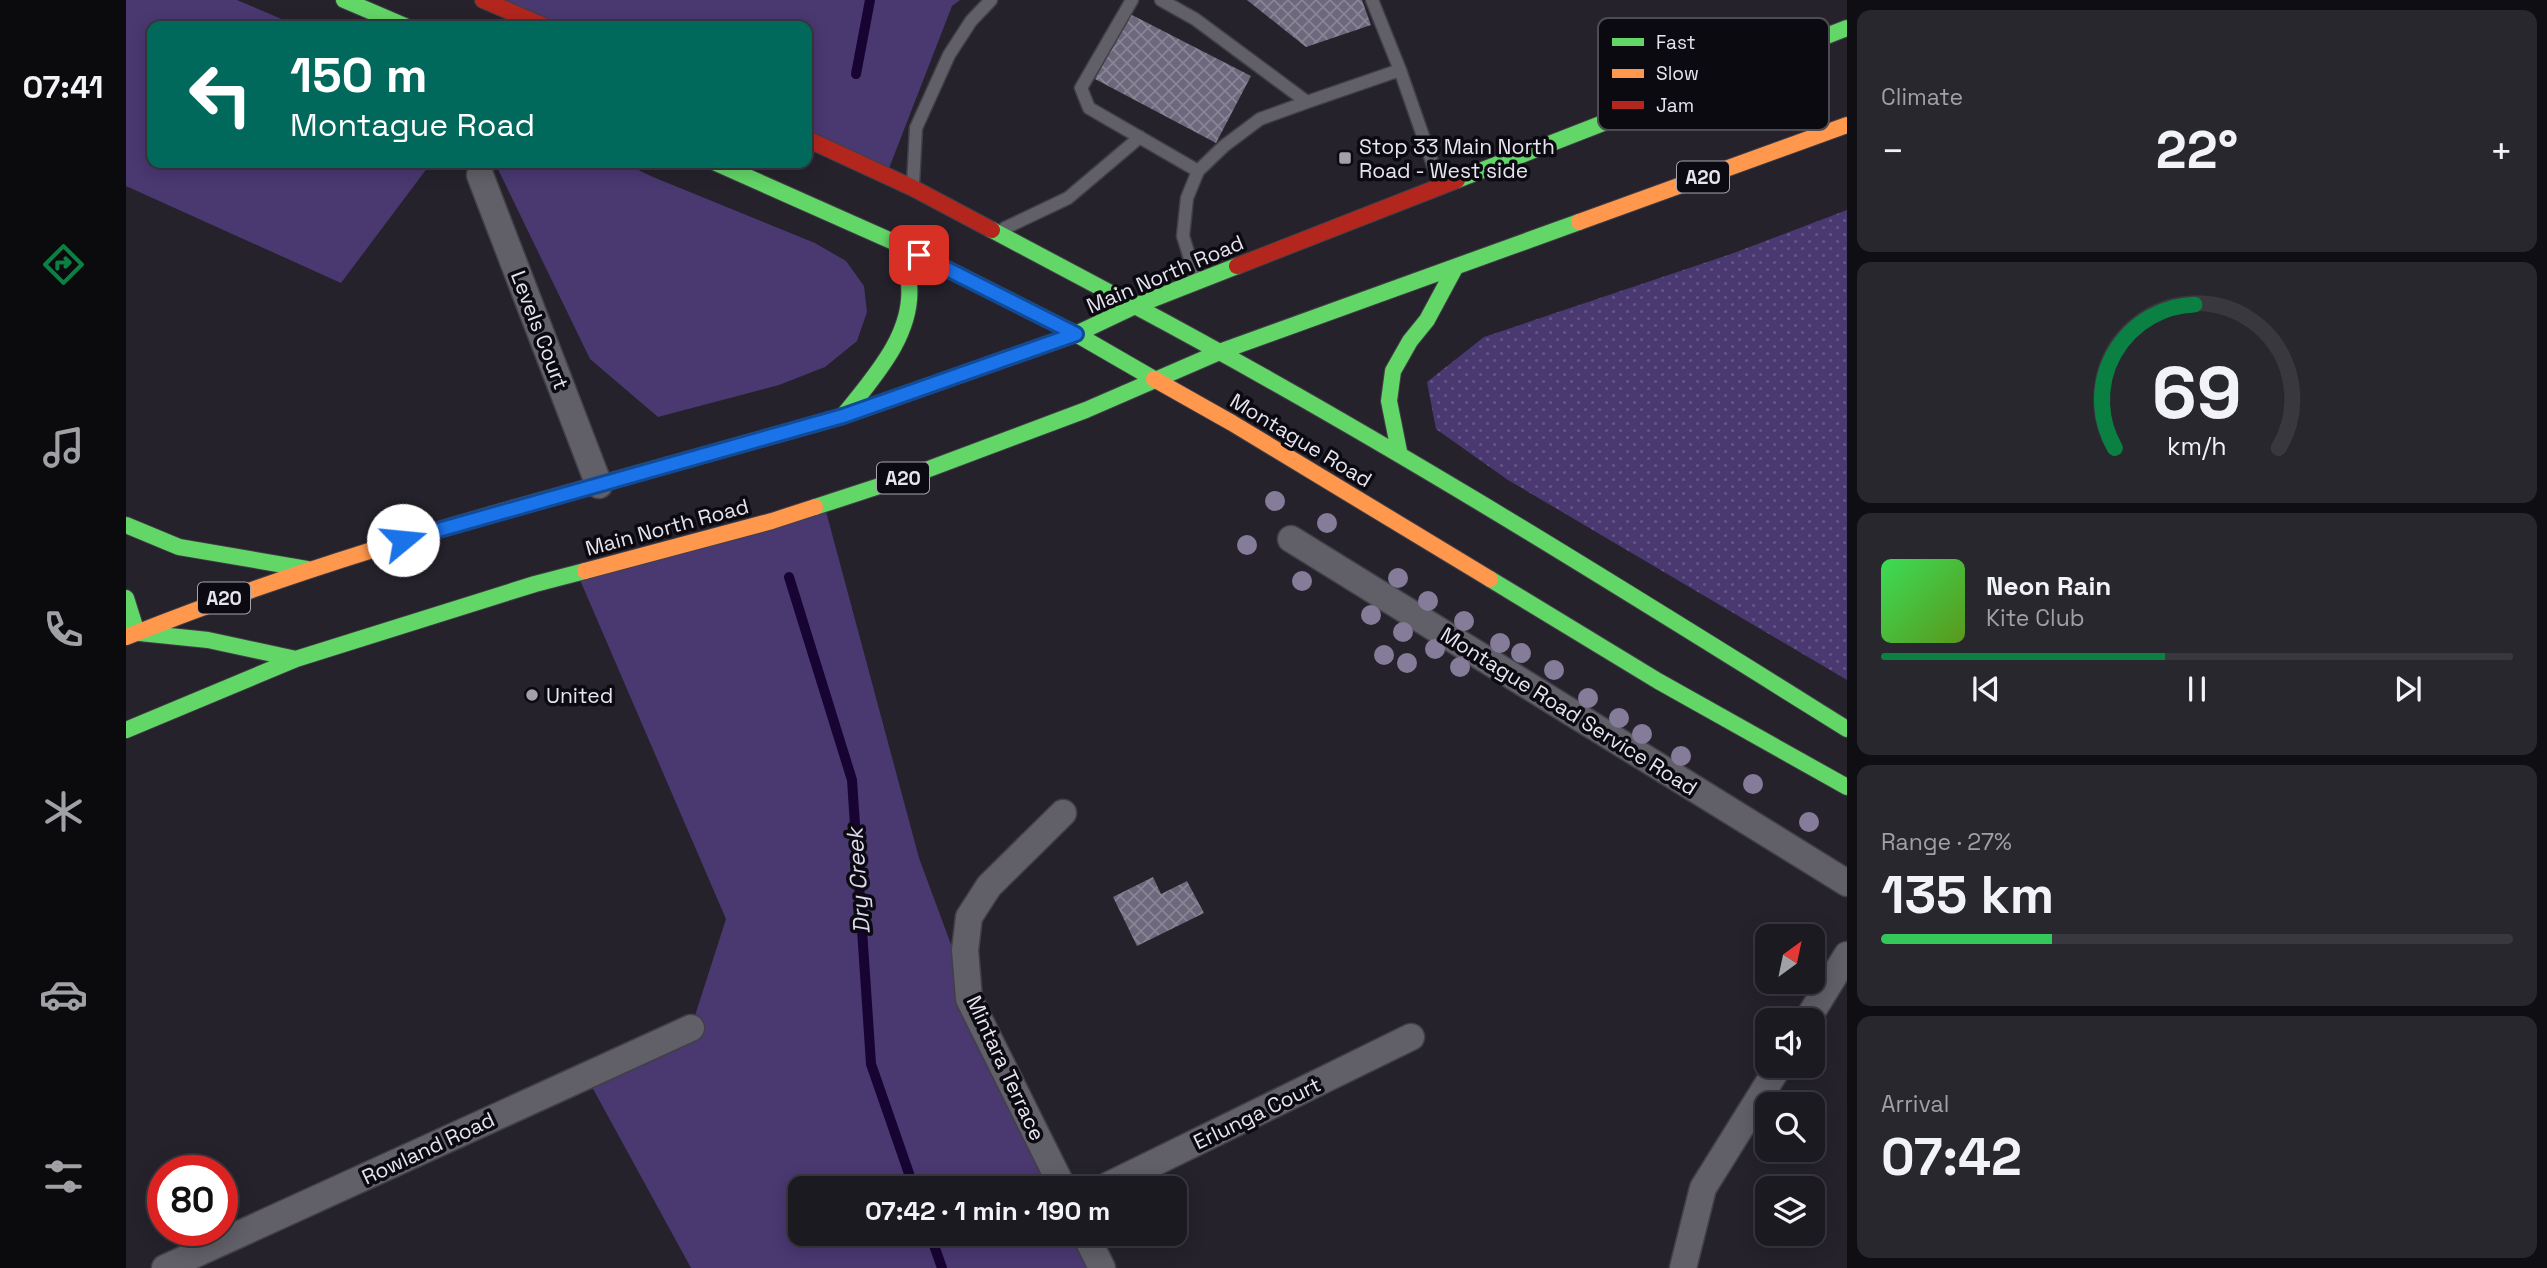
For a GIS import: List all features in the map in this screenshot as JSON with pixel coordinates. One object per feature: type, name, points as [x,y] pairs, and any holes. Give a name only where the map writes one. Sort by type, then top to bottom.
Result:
[{"type":"main road","points":[[344,0],[393,21]]},
{"type":"main road","points":[[483,0],[532,21]]},
{"type":"main road","name":"Main North Road","points":[[1829,35],[1847,28]]},
{"type":"main road","name":"Main North Road","points":[[131,637],[221,599],[425,533],[843,416],[1076,334],[1197,281],[1598,125]]},
{"type":"main road","name":"Main North Road","points":[[126,730],[296,659],[535,584],[772,521],[910,476],[1087,410],[1222,351],[1847,125]]},
{"type":"main road","name":"Montague Road","points":[[812,141],[912,188],[1222,351],[1399,451],[1847,729]]},
{"type":"main road","name":"Montague Road","points":[[727,168],[895,243],[1076,334],[1232,422],[1658,681],[1847,788]]},
{"type":"main road","points":[[843,416],[889,353],[909,309],[909,284],[895,243]]},
{"type":"main road","points":[[1399,451],[1389,401],[1393,371],[1410,341],[1427,320],[1455,268]]},
{"type":"main road","points":[[126,525],[179,547],[313,570]]},
{"type":"main road","points":[[126,598],[131,637],[208,640],[296,659]]},
{"type":"street","name":"Levels Court","points":[[480,175],[599,485]]},
{"type":"street","name":"Montague Road Service Road","points":[[1292,539],[1847,883]]},
{"type":"street","name":"Mintara Terrace","points":[[1057,1176],[969,999],[965,950],[970,917],[989,886],[1063,813]]},
{"type":"street","points":[[1814,1008],[1847,955]]},
{"type":"street","name":"Rowland Road","points":[[165,1268],[691,1028]]},
{"type":"street","name":"Erlunga Court","points":[[1127,1176],[1411,1037]]},
{"type":"street","points":[[1683,1268],[1703,1188],[1772,1078]]},
{"type":"street","points":[[1091,1246],[1102,1268]]},
{"type":"lane","points":[[912,188],[916,128],[949,55],[971,21],[991,0]]},
{"type":"lane","points":[[1132,0],[1081,88],[1089,108],[1198,171]]},
{"type":"lane","points":[[1161,0],[1195,19],[1307,103]]},
{"type":"lane","points":[[1372,0],[1400,70],[1440,186]]},
{"type":"lane","points":[[1197,281],[1183,236],[1187,198],[1198,171],[1224,146],[1260,119],[1400,70]]},
{"type":"lane","points":[[994,231],[1069,198],[1140,137]]},
{"type":"shaded area","points":[[126,0],[237,0],[286,21],[147,21],[147,168],[427,168],[341,283],[126,186]]},
{"type":"shaded area","points":[[483,0],[960,0],[952,6],[886,176],[812,141],[812,21],[532,21]]},
{"type":"shaded area","points":[[497,168],[634,168],[815,243],[846,261],[864,286],[867,312],[857,341],[825,367],[779,385],[658,417],[590,359]]},
{"type":"shaded area","points":[[1847,210],[1847,680],[1508,480],[1436,429],[1427,382],[1484,337],[1731,254]]},
{"type":"shaded area","points":[[824,504],[919,858],[976,1012],[1057,1176],[788,1176],[788,1246],[1091,1246],[1102,1268],[691,1268],[586,1076],[691,1028],[726,919],[577,573]]},
{"type":"building","points":[[1247,0],[1362,0],[1371,25],[1306,47]]},
{"type":"building","points":[[1130,14],[1251,76],[1216,143],[1095,79]]},
{"type":"building","points":[[1153,877],[1161,894],[1187,881],[1204,913],[1137,946],[1113,897]]},
{"type":"waterway","name":"Dry Creek","points":[[856,74],[870,0]]},
{"type":"waterway","name":"Dry Creek","points":[[789,577],[852,780],[871,1064],[910,1176]]},
{"type":"waterway","name":"Dry Creek","points":[[934,1246],[942,1268]]},
{"type":"traffic: fast","points":[[344,0],[393,21]]},
{"type":"traffic: fast","points":[[1829,35],[1847,28]]},
{"type":"traffic: fast","points":[[1457,180],[1598,125]]},
{"type":"traffic: fast","points":[[727,168],[896,243],[1076,334],[1154,379]]},
{"type":"traffic: fast","points":[[815,507],[910,476],[1086,410],[1222,351],[1579,222]]},
{"type":"traffic: fast","points":[[992,230],[1135,306]]},
{"type":"traffic: fast","points":[[843,416],[889,355],[905,321],[909,284],[896,243]]},
{"type":"traffic: fast","points":[[514,508],[843,416],[1076,334],[1135,306],[1237,266]]},
{"type":"traffic: fast","points":[[1399,451],[1389,401],[1393,371],[1410,341],[1427,320],[1455,268]]},
{"type":"traffic: fast","points":[[1135,306],[1406,458],[1847,729]]},
{"type":"traffic: fast","points":[[126,525],[179,547],[307,569]]},
{"type":"traffic: fast","points":[[126,730],[296,659],[535,584],[585,571]]},
{"type":"traffic: fast","points":[[1490,579],[1658,681],[1847,787]]},
{"type":"traffic: fast","points":[[126,598],[137,633],[126,631]]},
{"type":"traffic: fast","points":[[140,633],[208,640],[296,659]]},
{"type":"traffic: slow","points":[[1579,222],[1847,125]]},
{"type":"traffic: slow","points":[[1154,379],[1490,579]]},
{"type":"traffic: slow","points":[[585,571],[815,507]]},
{"type":"traffic: slow","points":[[126,637],[318,567],[514,508]]},
{"type":"traffic: jam","points":[[483,0],[532,21]]},
{"type":"traffic: jam","points":[[812,141],[913,188],[992,230]]},
{"type":"traffic: jam","points":[[1237,266],[1457,180]]},
{"type":"place","name":"Stop 33 Main North Road - West side","points":[[1345,158]]},
{"type":"place","name":"United","points":[[532,695]]},
{"type":"route","points":[[403,540],[843,416],[1076,334],[919,255]]}]
